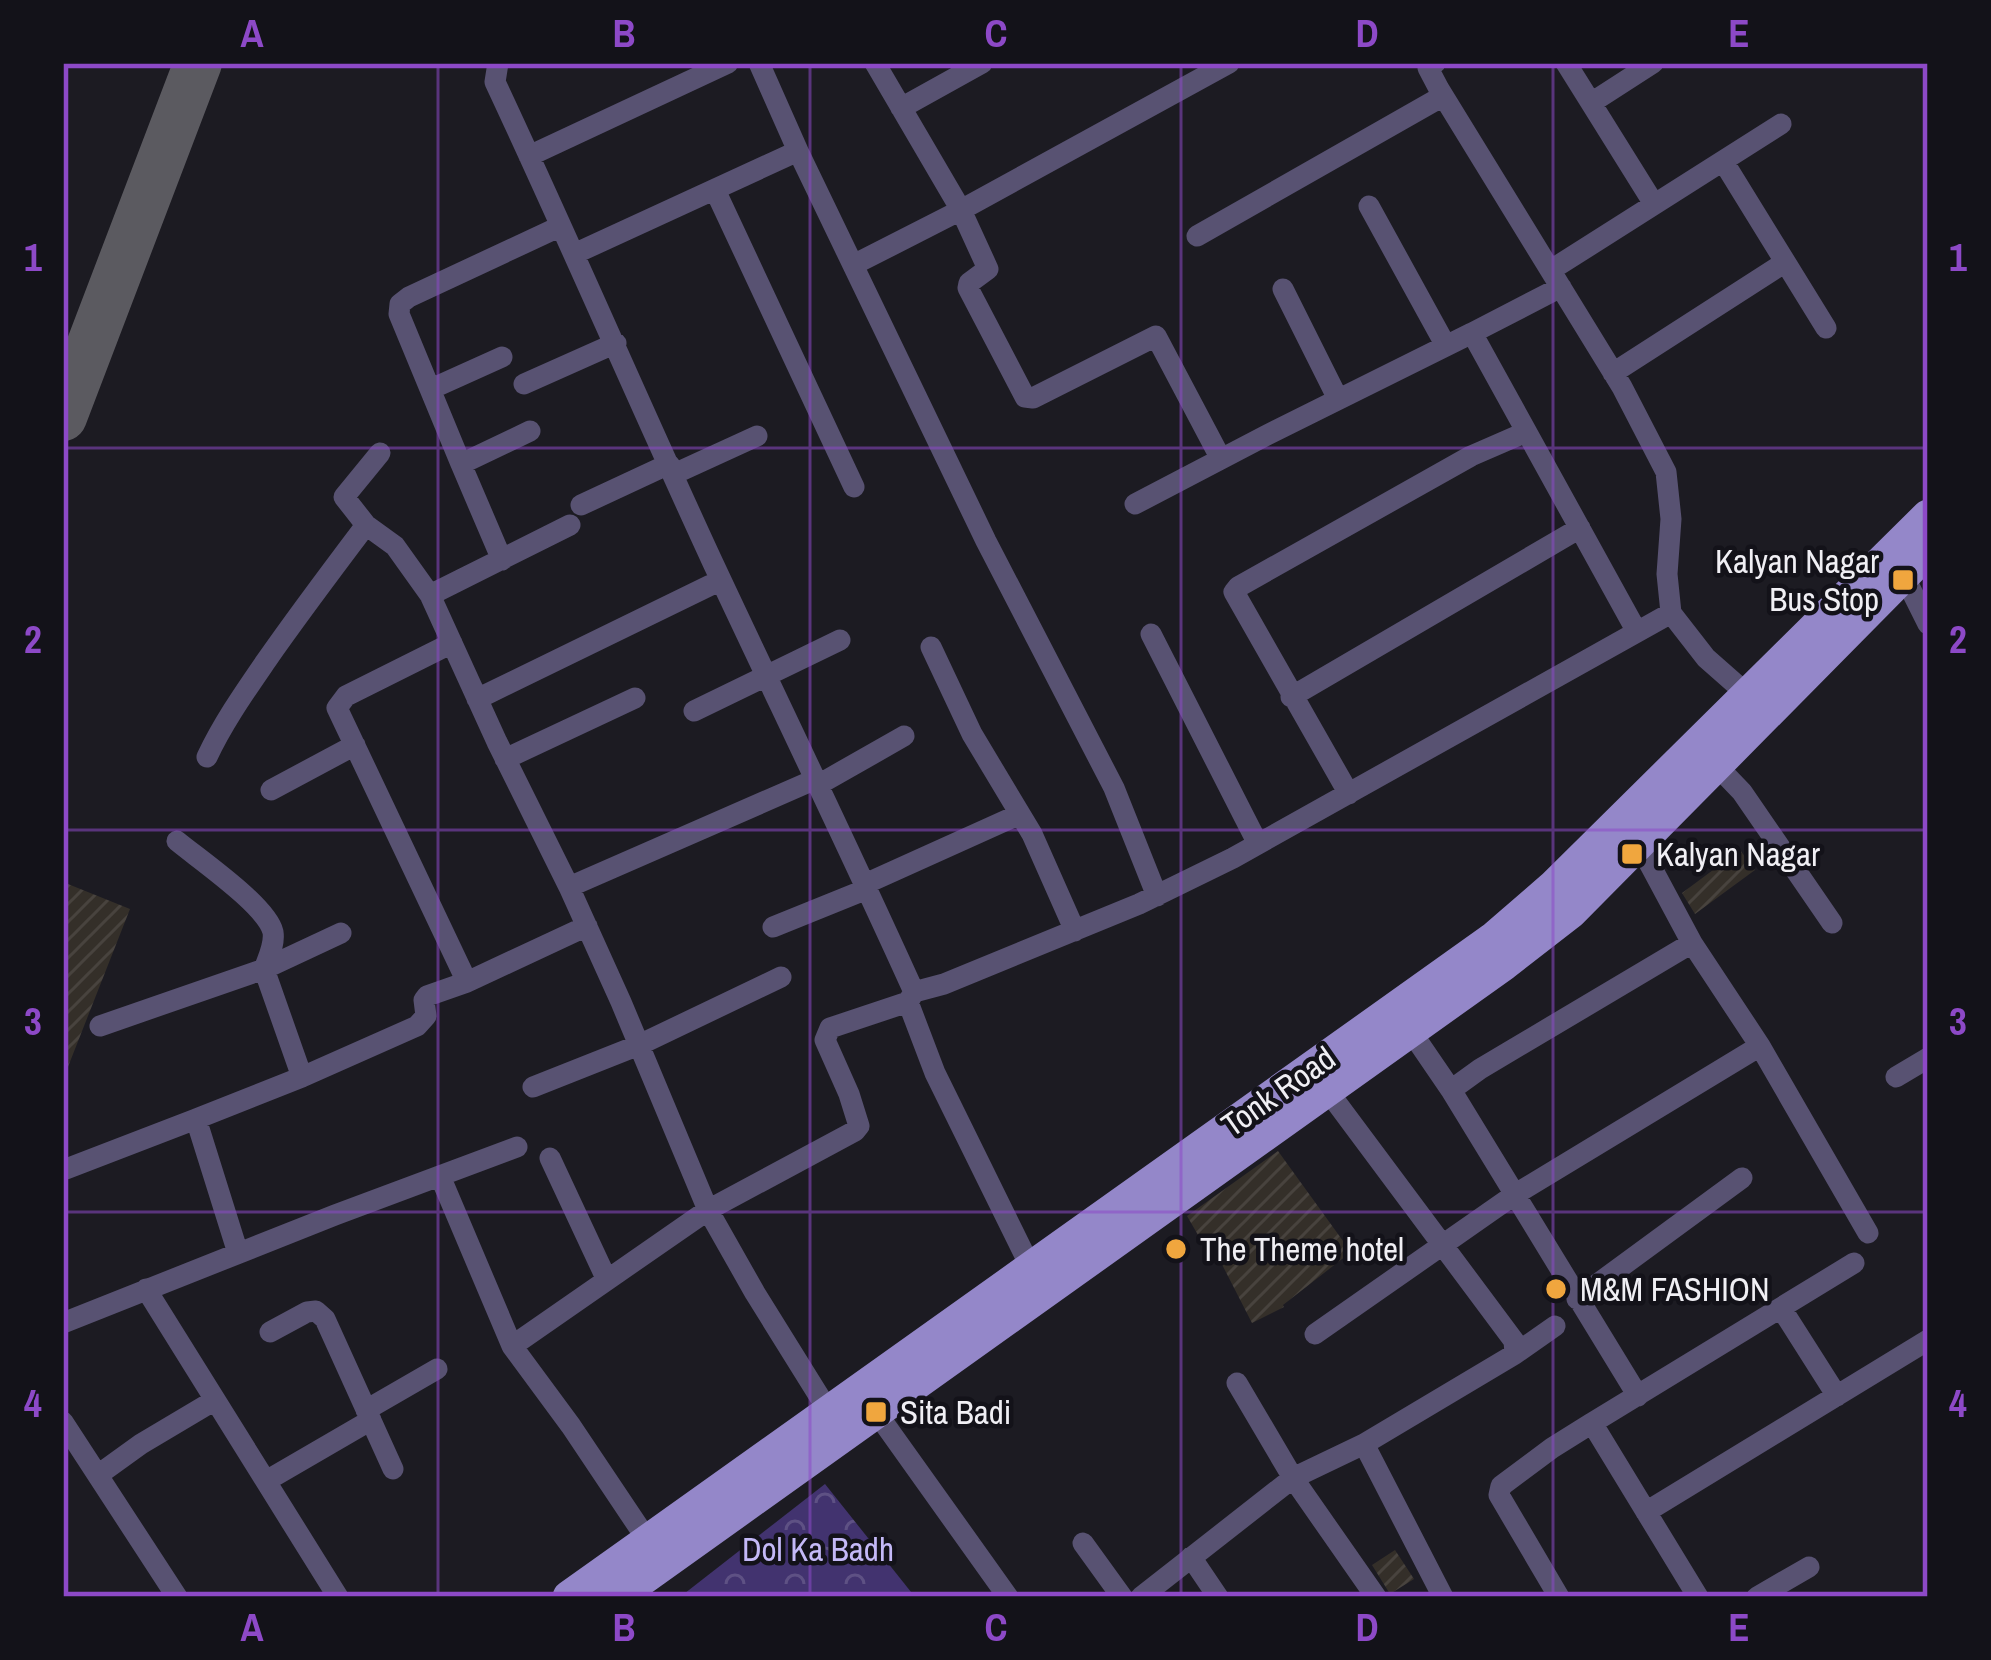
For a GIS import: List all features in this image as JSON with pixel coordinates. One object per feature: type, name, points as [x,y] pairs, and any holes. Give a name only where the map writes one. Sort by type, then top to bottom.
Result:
[{"type":"main road","name":"Tonk Road","points":[[617,1597],[1031,1268],[1494,938],[1554,886],[1928,516]]},
{"type":"main road","name":"Tonk Road","points":[[569,1597],[829,1412],[868,1401],[1328,1090],[1571,912],[1928,550]]},
{"type":"street","points":[[498,63],[495,82],[866,887],[911,997],[935,1073],[1031,1268]]},
{"type":"street","points":[[529,156],[728,63]]},
{"type":"street","points":[[759,63],[986,541],[1114,788],[1156,896]]},
{"type":"street","points":[[874,63],[961,210],[988,269],[968,288],[1027,399],[1156,336],[1221,459]]},
{"type":"street","points":[[901,108],[982,63]]},
{"type":"street","points":[[853,265],[1229,63]]},
{"type":"street","points":[[1566,63],[1654,204]]},
{"type":"street","points":[[1591,103],[1653,63]]},
{"type":"street","points":[[1429,65],[1443,96],[1613,373],[1666,472],[1671,613],[1706,658],[1748,695]]},
{"type":"street","points":[[1197,236],[1443,96]]},
{"type":"street","points":[[1135,504],[1472,334],[1654,204],[1781,124]]},
{"type":"street","points":[[574,254],[798,152]]},
{"type":"street","points":[[1723,160],[1826,328]]},
{"type":"street","points":[[715,190],[854,488]]},
{"type":"street","points":[[1370,206],[1446,346]]},
{"type":"street","points":[[502,560],[399,314],[400,304],[561,226]]},
{"type":"street","points":[[1613,373],[1784,263]]},
{"type":"street","points":[[1283,289],[1338,400]]},
{"type":"street","points":[[1472,334],[1637,632]]},
{"type":"street","points":[[524,384],[616,343]]},
{"type":"street","points":[[431,389],[502,357]]},
{"type":"street","points":[[461,464],[530,430]]},
{"type":"street","points":[[1349,794],[1234,592],[1471,456],[1526,432]]},
{"type":"street","points":[[430,595],[502,560],[576,515],[672,469],[757,436]]},
{"type":"street","points":[[380,453],[344,497],[366,525],[395,546],[430,595],[569,887],[707,1210],[829,1412]]},
{"type":"street","points":[[207,758],[247,688],[366,525]]},
{"type":"street","points":[[1292,697],[1580,528]]},
{"type":"street","points":[[1904,576],[1928,624]]},
{"type":"street","points":[[477,699],[722,580]]},
{"type":"street","points":[[512,1346],[707,1210],[855,1131],[859,1126],[825,1040],[830,1028],[1156,896],[1671,613]]},
{"type":"street","points":[[1151,634],[1258,844]]},
{"type":"street","points":[[694,711],[840,640]]},
{"type":"street","points":[[452,643],[346,696],[337,708],[467,982]]},
{"type":"street","points":[[931,647],[972,734],[1032,834],[1075,931]]},
{"type":"street","points":[[505,759],[635,698]]},
{"type":"street","points":[[569,887],[817,782],[904,736]]},
{"type":"street","points":[[272,790],[355,745]]},
{"type":"street","points":[[1717,766],[1742,792],[1832,923]]},
{"type":"street","points":[[773,927],[1020,814]]},
{"type":"street","points":[[177,841],[264,912],[273,931],[273,945],[264,969],[302,1077]]},
{"type":"street","points":[[1640,846],[1692,944],[1760,1046],[1868,1233]]},
{"type":"street","points":[[65,1168],[302,1077],[417,1026],[426,1016],[427,996],[586,926]]},
{"type":"street","points":[[100,1026],[264,969],[341,933]]},
{"type":"street","points":[[1451,1090],[1692,944]]},
{"type":"street","points":[[533,1087],[639,1045],[781,977]]},
{"type":"street","points":[[1410,1030],[1638,1396]]},
{"type":"street","points":[[1315,1334],[1514,1196],[1760,1046]]},
{"type":"street","points":[[1896,1077],[1928,1058]]},
{"type":"street","points":[[1328,1090],[1514,1341],[1515,1354]]},
{"type":"street","points":[[196,1119],[238,1253]]},
{"type":"street","points":[[63,1323],[517,1148]]},
{"type":"street","points":[[550,1158],[606,1278]]},
{"type":"street","points":[[440,1176],[512,1346],[648,1541]]},
{"type":"street","points":[[1577,1299],[1742,1178]]},
{"type":"street","points":[[1559,1597],[1499,1495],[1501,1486],[1552,1448],[1854,1263]]},
{"type":"street","points":[[146,1289],[338,1597]]},
{"type":"street","points":[[1781,1308],[1837,1396]]},
{"type":"street","points":[[270,1332],[307,1312],[316,1311],[325,1319],[393,1468]]},
{"type":"street","points":[[1141,1597],[1292,1478],[1364,1444],[1555,1326]]},
{"type":"street","points":[[1646,1512],[1928,1340]]},
{"type":"street","points":[[266,1481],[437,1369]]},
{"type":"street","points":[[1237,1383],[1292,1478],[1376,1597]]},
{"type":"street","points":[[98,1475],[215,1400]]},
{"type":"street","points":[[868,1401],[1008,1597]]},
{"type":"street","points":[[63,1422],[177,1597]]},
{"type":"street","points":[[1592,1424],[1698,1597]]},
{"type":"street","points":[[1364,1444],[1443,1597]]},
{"type":"street","points":[[1083,1544],[1122,1597]]},
{"type":"street","points":[[1191,1557],[1218,1597]]},
{"type":"street","points":[[1757,1597],[1809,1567]]},
{"type":"green space","name":"Dol Ka Badh","points":[[825,1484],[915,1597],[680,1597]]},
{"type":"building","points":[[1740,850],[1755,870],[1695,914],[1682,893]]},
{"type":"building","points":[[63,882],[130,909],[64,1077],[63,1077]]},
{"type":"building","points":[[1278,1151],[1351,1252],[1284,1307],[1252,1323],[1211,1243],[1205,1247],[1187,1216]]},
{"type":"building","points":[[1395,1550],[1414,1579],[1390,1594],[1372,1565]]},
{"type":"taxiway","points":[[63,417],[198,63]]},
{"type":"place","name":"Kalyan Nagar Bus Stop","points":[[1903,580]]},
{"type":"place","name":"Kalyan Nagar","points":[[1632,854]]},
{"type":"place","name":"The Theme hotel","points":[[1176,1249]]},
{"type":"place","name":"M&M FASHION","points":[[1556,1289]]},
{"type":"place","name":"Sita Badi","points":[[876,1412]]}]
